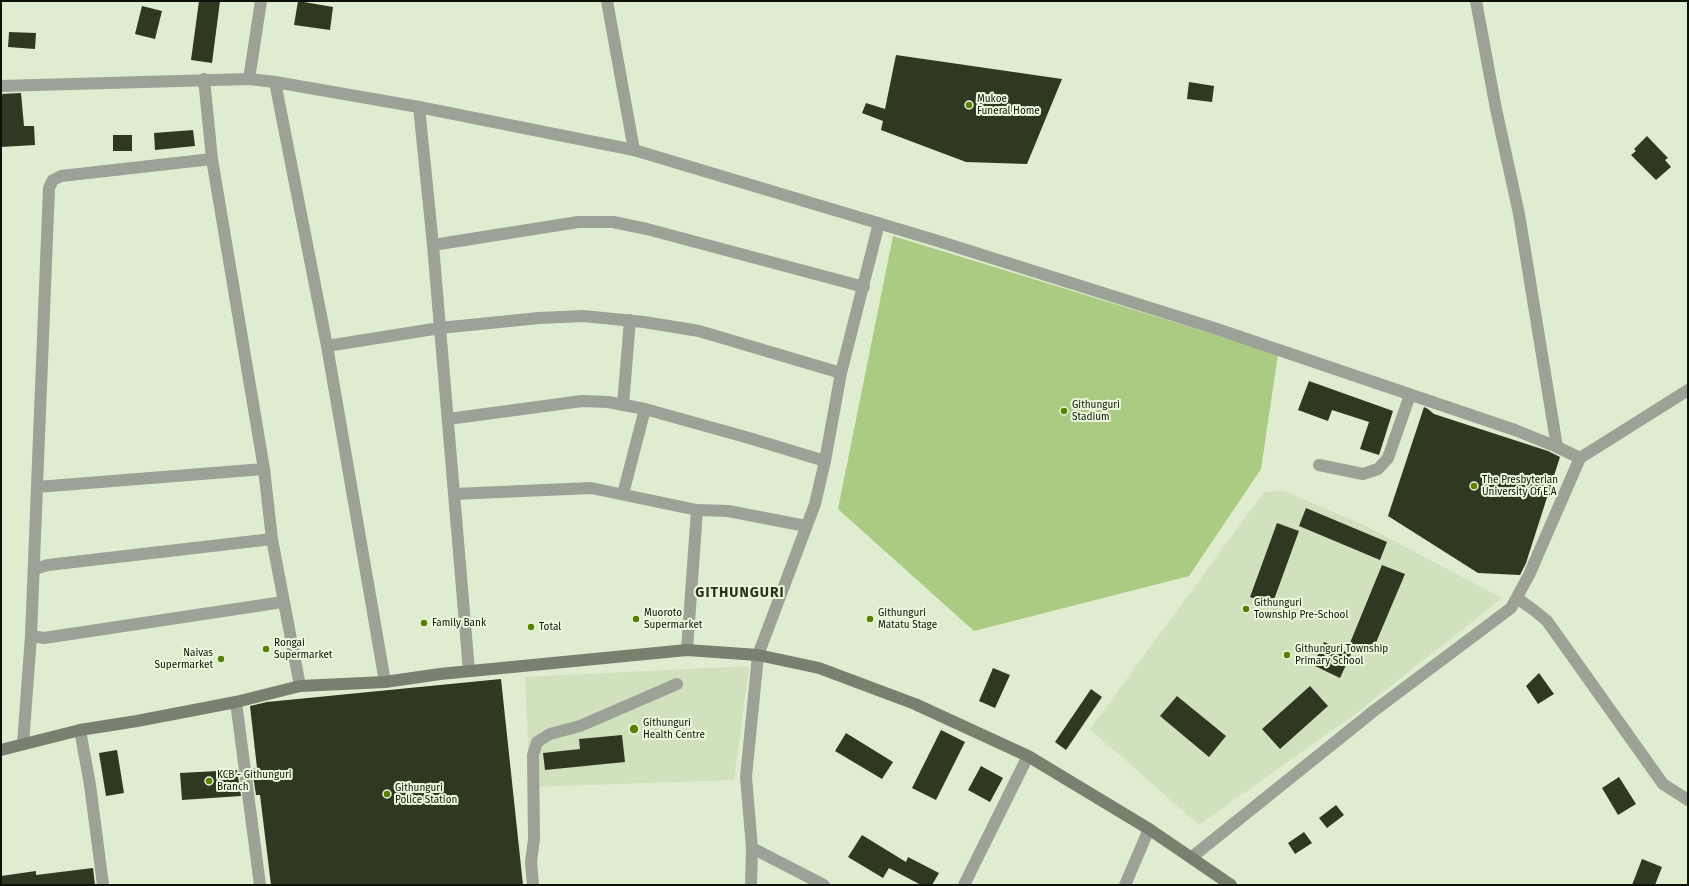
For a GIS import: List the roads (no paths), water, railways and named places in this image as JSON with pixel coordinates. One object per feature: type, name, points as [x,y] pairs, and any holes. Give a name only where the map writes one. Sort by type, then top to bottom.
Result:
[{"type":"main road","points":[[1,750],[80,730],[137,721],[236,702],[300,686],[384,682],[440,674],[687,650],[758,655],[819,668],[915,704],[1028,756],[1149,829],[1231,885]]},
{"type":"street","points":[[249,79],[261,1]]},
{"type":"street","points":[[607,1],[634,150]]},
{"type":"street","points":[[1476,1],[1496,109],[1519,214],[1557,447]]},
{"type":"street","points":[[204,79],[212,159],[264,470],[272,538],[300,686]]},
{"type":"street","points":[[1,86],[204,79],[249,79],[275,82],[419,107],[634,150],[879,223],[1217,329],[1515,430],[1580,458]]},
{"type":"street","points":[[275,82],[327,346],[384,682]]},
{"type":"street","points":[[419,107],[433,245],[469,671]]},
{"type":"street","points":[[23,744],[31,636],[38,487],[49,188],[53,180],[61,176],[212,159]]},
{"type":"street","points":[[433,245],[578,222],[613,222],[647,228],[864,287]]},
{"type":"street","points":[[751,885],[752,848],[746,777],[758,655],[815,504],[825,461],[841,373],[879,223]]},
{"type":"street","points":[[327,346],[440,328],[539,318],[576,316],[630,320],[699,331],[841,373]]},
{"type":"street","points":[[623,405],[630,320]]},
{"type":"street","points":[[1192,857],[1375,710],[1511,608],[1529,575],[1580,458],[1688,390]]},
{"type":"street","points":[[1319,465],[1363,474],[1378,469],[1388,458],[1410,395]]},
{"type":"street","points":[[448,419],[582,401],[608,402],[644,409],[825,461]]},
{"type":"street","points":[[623,494],[644,409]]},
{"type":"street","points":[[38,487],[264,470]]},
{"type":"street","points":[[454,494],[591,488],[697,510],[728,511],[806,526]]},
{"type":"street","points":[[687,650],[697,510]]},
{"type":"street","points":[[34,569],[48,565],[272,538]]},
{"type":"street","points":[[1517,598],[1535,610],[1547,621],[1663,784],[1688,800]]},
{"type":"street","points":[[31,636],[44,638],[283,602]]},
{"type":"street","points":[[533,885],[531,862],[534,839],[533,755],[537,742],[550,734],[580,726],[677,684]]},
{"type":"street","points":[[236,702],[260,885]]},
{"type":"street","points":[[80,730],[90,785],[103,885]]},
{"type":"street","points":[[964,885],[1028,756]]},
{"type":"street","points":[[1125,885],[1149,829]]},
{"type":"street","points":[[752,848],[824,885]]},
{"type":"place","name":"Mukoe Funeral Home","points":[[969,105]]},
{"type":"place","name":"Githunguri Stadium","points":[[1064,411]]},
{"type":"place","name":"The Presbyterian University Of E.A","points":[[1474,486]]},
{"type":"place","name":"Githunguri Township Pre-School","points":[[1246,609]]},
{"type":"place","name":"Muoroto Supermarket","points":[[636,619]]},
{"type":"place","name":"Githunguri Matatu Stage","points":[[870,619]]},
{"type":"place","name":"Family Bank","points":[[424,623]]},
{"type":"place","name":"Total","points":[[531,627]]},
{"type":"place","name":"Rongai Supermarket","points":[[266,649]]},
{"type":"place","name":"Githunguri Township Primary School","points":[[1287,655]]},
{"type":"place","name":"Naivas Supermarket","points":[[221,659]]},
{"type":"place","name":"Githunguri Health Centre","points":[[634,729]]},
{"type":"place","name":"KCB - Githunguri Branch","points":[[209,781]]},
{"type":"place","name":"Githunguri Police Station","points":[[387,794]]},
{"type":"district","name":"GITHUNGURI","points":[[740,593]]}]
